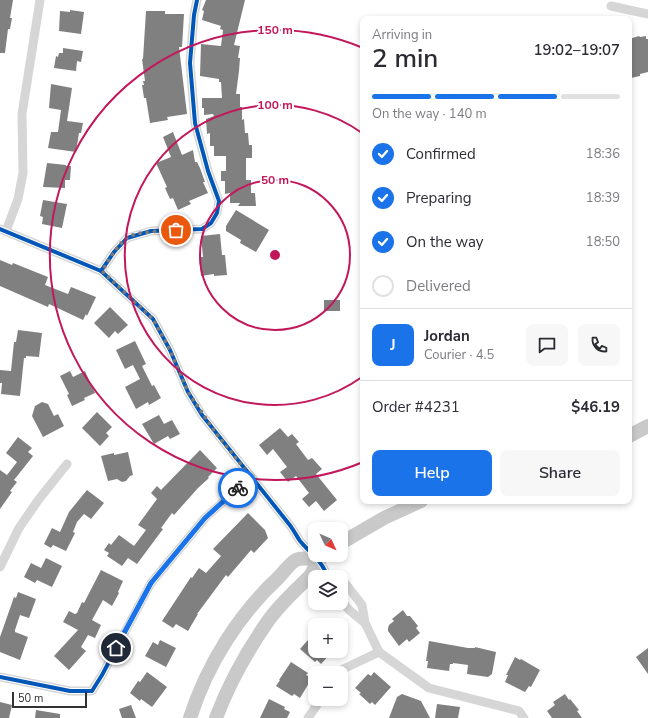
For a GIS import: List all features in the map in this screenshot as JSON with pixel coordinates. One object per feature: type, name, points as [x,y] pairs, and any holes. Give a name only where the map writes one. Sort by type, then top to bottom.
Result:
[{"type":"main road","points":[[632,434],[648,426]]},
{"type":"main road","points":[[348,539],[384,518],[414,504]]},
{"type":"main road","points":[[190,718],[213,664],[240,621],[270,586],[296,560],[308,559]]},
{"type":"main road","points":[[216,718],[224,697],[244,658],[269,620],[310,576],[318,562]]},
{"type":"street","points":[[40,0],[22,114],[23,174],[18,199],[3,230],[102,271],[153,319],[170,350],[188,392],[206,420],[289,524],[300,541],[308,547]]},
{"type":"street","points":[[102,271],[114,252],[127,238],[151,231],[202,229],[211,223],[217,213],[219,201],[208,171],[195,123],[190,63],[194,15],[197,0]]},
{"type":"street","points":[[611,6],[648,14]]},
{"type":"street","points":[[0,567],[19,528],[39,499],[67,464]]},
{"type":"street","points":[[0,677],[70,691],[92,691],[151,583],[205,518],[251,477]]},
{"type":"street","points":[[348,588],[362,605],[365,623],[379,652],[429,688],[519,711],[524,718]]},
{"type":"street","points":[[348,609],[365,623]]},
{"type":"street","points":[[348,667],[379,652]]},
{"type":"street","points":[[308,718],[316,706]]},
{"type":"building","points":[[0,0],[13,0],[10,18],[12,18],[10,29],[8,29],[5,53],[0,53]]},
{"type":"building","points":[[206,0],[245,0],[234,45],[240,46],[236,94],[240,94],[240,107],[242,107],[242,120],[244,119],[245,133],[248,133],[249,145],[252,145],[252,158],[246,158],[246,180],[251,180],[251,193],[255,193],[256,206],[238,206],[240,203],[230,203],[230,193],[225,194],[225,181],[221,181],[221,171],[226,171],[226,156],[214,156],[214,146],[210,146],[210,133],[207,134],[206,119],[214,116],[213,114],[204,115],[202,98],[222,98],[221,82],[219,82],[219,79],[200,76],[201,44],[221,46],[223,30],[220,29],[221,26],[202,20],[204,11],[202,10]]},
{"type":"building","points":[[70,10],[84,12],[81,34],[59,31],[60,11],[70,12]]},
{"type":"building","points":[[146,11],[165,11],[165,14],[184,14],[182,47],[179,47],[187,114],[167,117],[168,120],[150,123],[146,98],[144,98],[142,85],[144,85],[143,81],[145,81],[142,59]]},
{"type":"building","points":[[646,36],[646,39],[648,39],[648,72],[632,78],[632,38]]},
{"type":"building","points":[[63,48],[83,51],[81,62],[77,61],[76,71],[54,68],[56,56],[58,57],[59,53],[63,53]]},
{"type":"building","points":[[51,84],[72,88],[67,121],[83,123],[81,133],[79,133],[76,152],[48,148],[51,132],[58,132],[61,110],[49,108]]},
{"type":"building","points":[[173,132],[182,155],[193,150],[195,162],[197,162],[200,168],[205,182],[203,182],[208,193],[189,201],[191,204],[178,210],[173,198],[170,199],[165,188],[167,187],[156,163],[171,157],[163,137]]},
{"type":"building","points":[[47,163],[71,166],[70,180],[65,180],[65,188],[43,187]]},
{"type":"building","points":[[43,200],[67,204],[62,228],[42,224],[43,217],[40,216]]},
{"type":"building","points":[[236,210],[269,230],[256,252],[240,243],[241,240],[226,231],[226,226]]},
{"type":"building","points":[[220,234],[222,255],[225,255],[227,275],[214,276],[214,274],[201,276],[199,257],[203,257],[201,236]]},
{"type":"building","points":[[0,260],[12,265],[13,263],[48,277],[45,285],[68,294],[71,287],[96,297],[87,316],[86,314],[83,320],[49,304],[48,307],[0,286]]},
{"type":"building","points":[[324,300],[340,300],[340,311],[324,311]]},
{"type":"building","points":[[110,307],[128,325],[118,334],[115,331],[109,338],[94,323]]},
{"type":"building","points":[[18,330],[42,333],[39,357],[26,356],[26,358],[24,358],[20,396],[1,394],[2,383],[0,383],[0,370],[11,371],[14,342],[16,342]]},
{"type":"building","points":[[135,341],[146,364],[142,366],[152,386],[154,385],[161,398],[149,405],[148,402],[136,409],[125,387],[140,379],[133,365],[125,369],[116,350]]},
{"type":"building","points":[[70,371],[73,377],[85,371],[95,393],[72,406],[67,395],[69,394],[60,376]]},
{"type":"building","points":[[42,402],[48,404],[54,416],[58,414],[64,426],[43,437],[32,416],[35,406]]},
{"type":"building","points":[[97,412],[112,427],[106,433],[109,436],[100,446],[82,428]]},
{"type":"building","points":[[159,415],[164,424],[172,420],[180,434],[170,439],[168,436],[154,444],[142,424]]},
{"type":"building","points":[[280,428],[288,437],[292,434],[299,442],[296,444],[308,460],[312,458],[322,469],[316,474],[337,500],[324,511],[316,501],[309,507],[302,499],[309,493],[296,476],[288,482],[280,472],[287,467],[273,449],[267,455],[259,445]]},
{"type":"building","points":[[18,437],[32,448],[28,452],[33,456],[14,480],[17,482],[0,509],[0,470],[7,475],[17,462],[6,453]]},
{"type":"building","points":[[200,450],[217,468],[174,515],[172,513],[161,528],[163,529],[137,564],[128,558],[122,566],[107,556],[109,553],[104,550],[109,543],[111,545],[119,535],[134,546],[146,530],[138,525],[157,499],[151,493],[157,486],[161,490]]},
{"type":"building","points":[[128,452],[133,475],[126,481],[122,482],[117,479],[108,481],[101,456]]},
{"type":"building","points":[[87,490],[104,503],[91,519],[84,514],[77,522],[73,532],[75,533],[66,551],[53,545],[51,548],[44,544],[52,528],[60,532],[69,512]]},
{"type":"building","points":[[248,513],[265,530],[268,538],[254,553],[251,550],[228,577],[226,575],[197,614],[188,631],[176,624],[173,628],[162,621],[191,577],[192,578],[199,568],[206,573],[221,556],[213,549]]},
{"type":"building","points":[[46,558],[62,566],[52,587],[37,580],[35,583],[24,577],[31,563],[41,568]]},
{"type":"building","points":[[101,570],[123,581],[112,606],[103,600],[92,620],[101,625],[95,638],[88,635],[81,647],[86,651],[69,670],[54,656],[78,630],[63,622],[69,611],[75,614],[77,613],[82,602],[84,603]]},
{"type":"building","points":[[18,592],[36,599],[29,618],[20,615],[15,630],[15,632],[28,637],[20,660],[0,652],[0,637],[14,597],[16,598]]},
{"type":"building","points":[[403,610],[418,626],[416,628],[420,633],[409,642],[407,639],[399,646],[388,631],[388,628],[394,621],[392,619]]},
{"type":"building","points":[[160,640],[176,648],[166,667],[145,656],[153,642],[158,645]]},
{"type":"building","points":[[308,640],[308,656],[300,649]]},
{"type":"building","points":[[429,641],[468,648],[475,647],[496,652],[492,674],[488,677],[467,674],[468,665],[453,663],[450,664],[449,671],[427,668],[428,661],[426,661]]},
{"type":"building","points":[[648,648],[648,674],[636,657]]},
{"type":"building","points":[[515,657],[540,670],[531,687],[529,686],[525,692],[505,682],[508,675],[506,675]]},
{"type":"building","points":[[310,658],[327,658],[321,664],[317,660],[315,662]]},
{"type":"building","points":[[291,662],[308,673],[306,675],[308,676],[308,685],[300,698],[294,694],[292,696],[276,686]]},
{"type":"building","points":[[147,672],[167,687],[152,707],[141,699],[140,701],[130,693],[138,681],[140,682]]},
{"type":"building","points":[[374,672],[391,687],[375,705],[372,702],[370,704],[355,688],[368,674],[371,676]]},
{"type":"building","points":[[402,694],[421,701],[430,718],[389,718],[397,697]]},
{"type":"building","points":[[565,694],[579,710],[577,711],[582,718],[552,718],[547,711],[555,705],[553,702]]},
{"type":"building","points":[[269,699],[285,707],[284,709],[290,712],[287,718],[260,718]]},
{"type":"building","points":[[0,702],[12,705],[9,718],[0,718]]},
{"type":"building","points":[[437,704],[460,707],[458,718],[435,718]]},
{"type":"building","points":[[131,705],[136,718],[122,718],[119,709]]},
{"type":"building","points":[[36,710],[60,714],[60,718],[35,718]]},
{"type":"cycle path","points":[[101,271],[114,252],[127,238],[151,231],[202,229],[211,223],[217,213],[219,201],[208,171],[195,123],[190,63],[194,15],[197,0]]},
{"type":"cycle path","points":[[0,229],[101,271],[153,319],[170,350],[188,392],[202,415],[289,524],[300,541],[320,562],[324,570]]},
{"type":"cycle path","points":[[0,677],[70,691],[92,691],[151,583],[205,518],[251,477]]},
{"type":"way so far","points":[[176,230],[151,231],[127,238],[114,252],[102,271],[153,319],[170,350],[188,392],[202,415],[251,477],[238,488]]},
{"type":"route","points":[[116,648],[151,583],[205,518],[238,488]]}]
